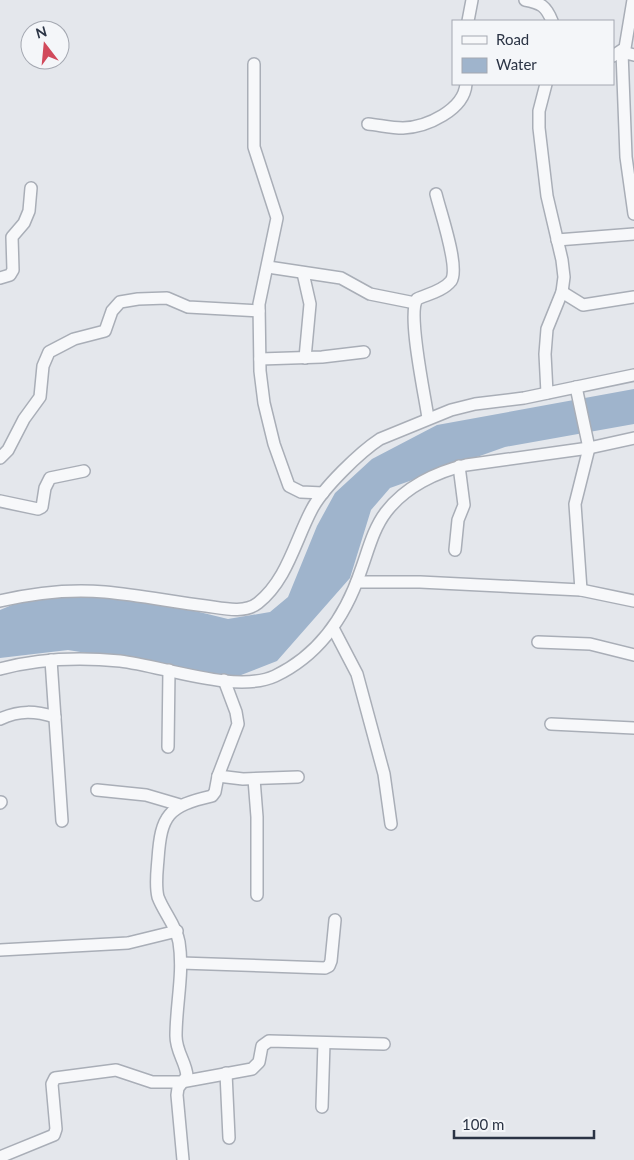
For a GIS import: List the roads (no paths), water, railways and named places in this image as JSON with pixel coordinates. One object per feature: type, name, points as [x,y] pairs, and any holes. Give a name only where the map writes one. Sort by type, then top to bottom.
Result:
[{"type":"street","points":[[468,20],[472,0]]},
{"type":"street","points":[[525,0],[542,4],[552,20]]},
{"type":"street","points":[[633,0],[633,12],[626,41],[617,54],[626,157],[634,214]]},
{"type":"street","points":[[617,54],[634,55]]},
{"type":"street","points":[[254,64],[254,148],[278,218],[259,311],[260,359],[264,403],[282,472],[289,486],[294,490],[323,493]]},
{"type":"street","points":[[368,124],[404,128],[426,122],[440,116],[459,103],[466,85]]},
{"type":"street","points":[[546,85],[539,111],[539,128],[547,196],[564,277],[562,292],[547,329],[545,354],[547,393]]},
{"type":"street","points":[[0,278],[10,275],[12,270],[12,237],[24,223],[29,212],[31,188]]},
{"type":"street","points":[[428,418],[413,318],[415,303],[417,299],[444,287],[454,274],[436,194]]},
{"type":"street","points":[[557,240],[634,234]]},
{"type":"street","points":[[268,267],[341,278],[370,294],[415,303]]},
{"type":"street","points":[[303,273],[310,304],[305,358]]},
{"type":"street","points":[[562,292],[583,305],[634,297]]},
{"type":"street","points":[[0,458],[8,450],[24,419],[40,398],[43,366],[49,352],[74,339],[106,331],[112,311],[120,302],[138,298],[166,298],[188,307],[259,311]]},
{"type":"street","points":[[260,359],[305,358],[364,352]]},
{"type":"street","points":[[0,601],[36,593],[85,591],[223,608],[252,607],[268,594],[288,564],[310,511],[323,493],[370,445],[428,418],[475,404],[577,390],[634,375]]},
{"type":"street","points":[[577,390],[589,446],[575,504],[581,590]]},
{"type":"street","points":[[0,669],[51,660],[75,658],[121,661],[224,680],[254,682],[277,675],[309,653],[333,628],[349,602],[378,525],[395,502],[417,485],[459,466],[634,438]]},
{"type":"street","points":[[455,550],[458,520],[464,505],[459,466]]},
{"type":"street","points":[[0,501],[38,509],[42,507],[45,488],[50,478],[84,471]]},
{"type":"street","points":[[357,582],[420,582],[581,590],[634,600]]},
{"type":"street","points":[[333,628],[357,674],[384,774],[391,824]]},
{"type":"street","points":[[538,642],[590,644],[634,655]]},
{"type":"street","points":[[51,660],[62,822]]},
{"type":"street","points":[[168,747],[169,670]]},
{"type":"street","points":[[183,1160],[177,1095],[181,1082],[187,1076],[177,1048],[176,1038],[181,963],[177,931],[159,898],[156,881],[162,825],[172,811],[180,805],[212,796],[215,792],[218,776],[238,724],[236,712],[224,680]]},
{"type":"street","points":[[0,719],[34,711],[55,717]]},
{"type":"street","points":[[551,724],[634,728]]},
{"type":"street","points":[[218,776],[254,779],[298,777]]},
{"type":"street","points":[[254,779],[257,817],[257,895]]},
{"type":"street","points":[[97,790],[146,795],[180,805]]},
{"type":"street","points":[[181,963],[325,968],[329,966],[331,961],[335,920]]},
{"type":"street","points":[[0,950],[128,943],[177,931]]},
{"type":"street","points":[[0,1157],[54,1135],[56,1129],[52,1084],[55,1078],[116,1070],[152,1082],[181,1082],[257,1066],[262,1046],[269,1041],[384,1044]]},
{"type":"street","points":[[322,1107],[324,1043]]},
{"type":"street","points":[[226,1073],[229,1138]]},
{"type":"water","points":[[634,389],[634,424],[505,447],[390,488],[371,510],[350,578],[277,661],[236,677],[68,650],[0,658],[0,610],[19,602],[92,593],[191,610],[228,619],[270,612],[288,597],[317,526],[335,493],[372,459],[437,425]]}]
